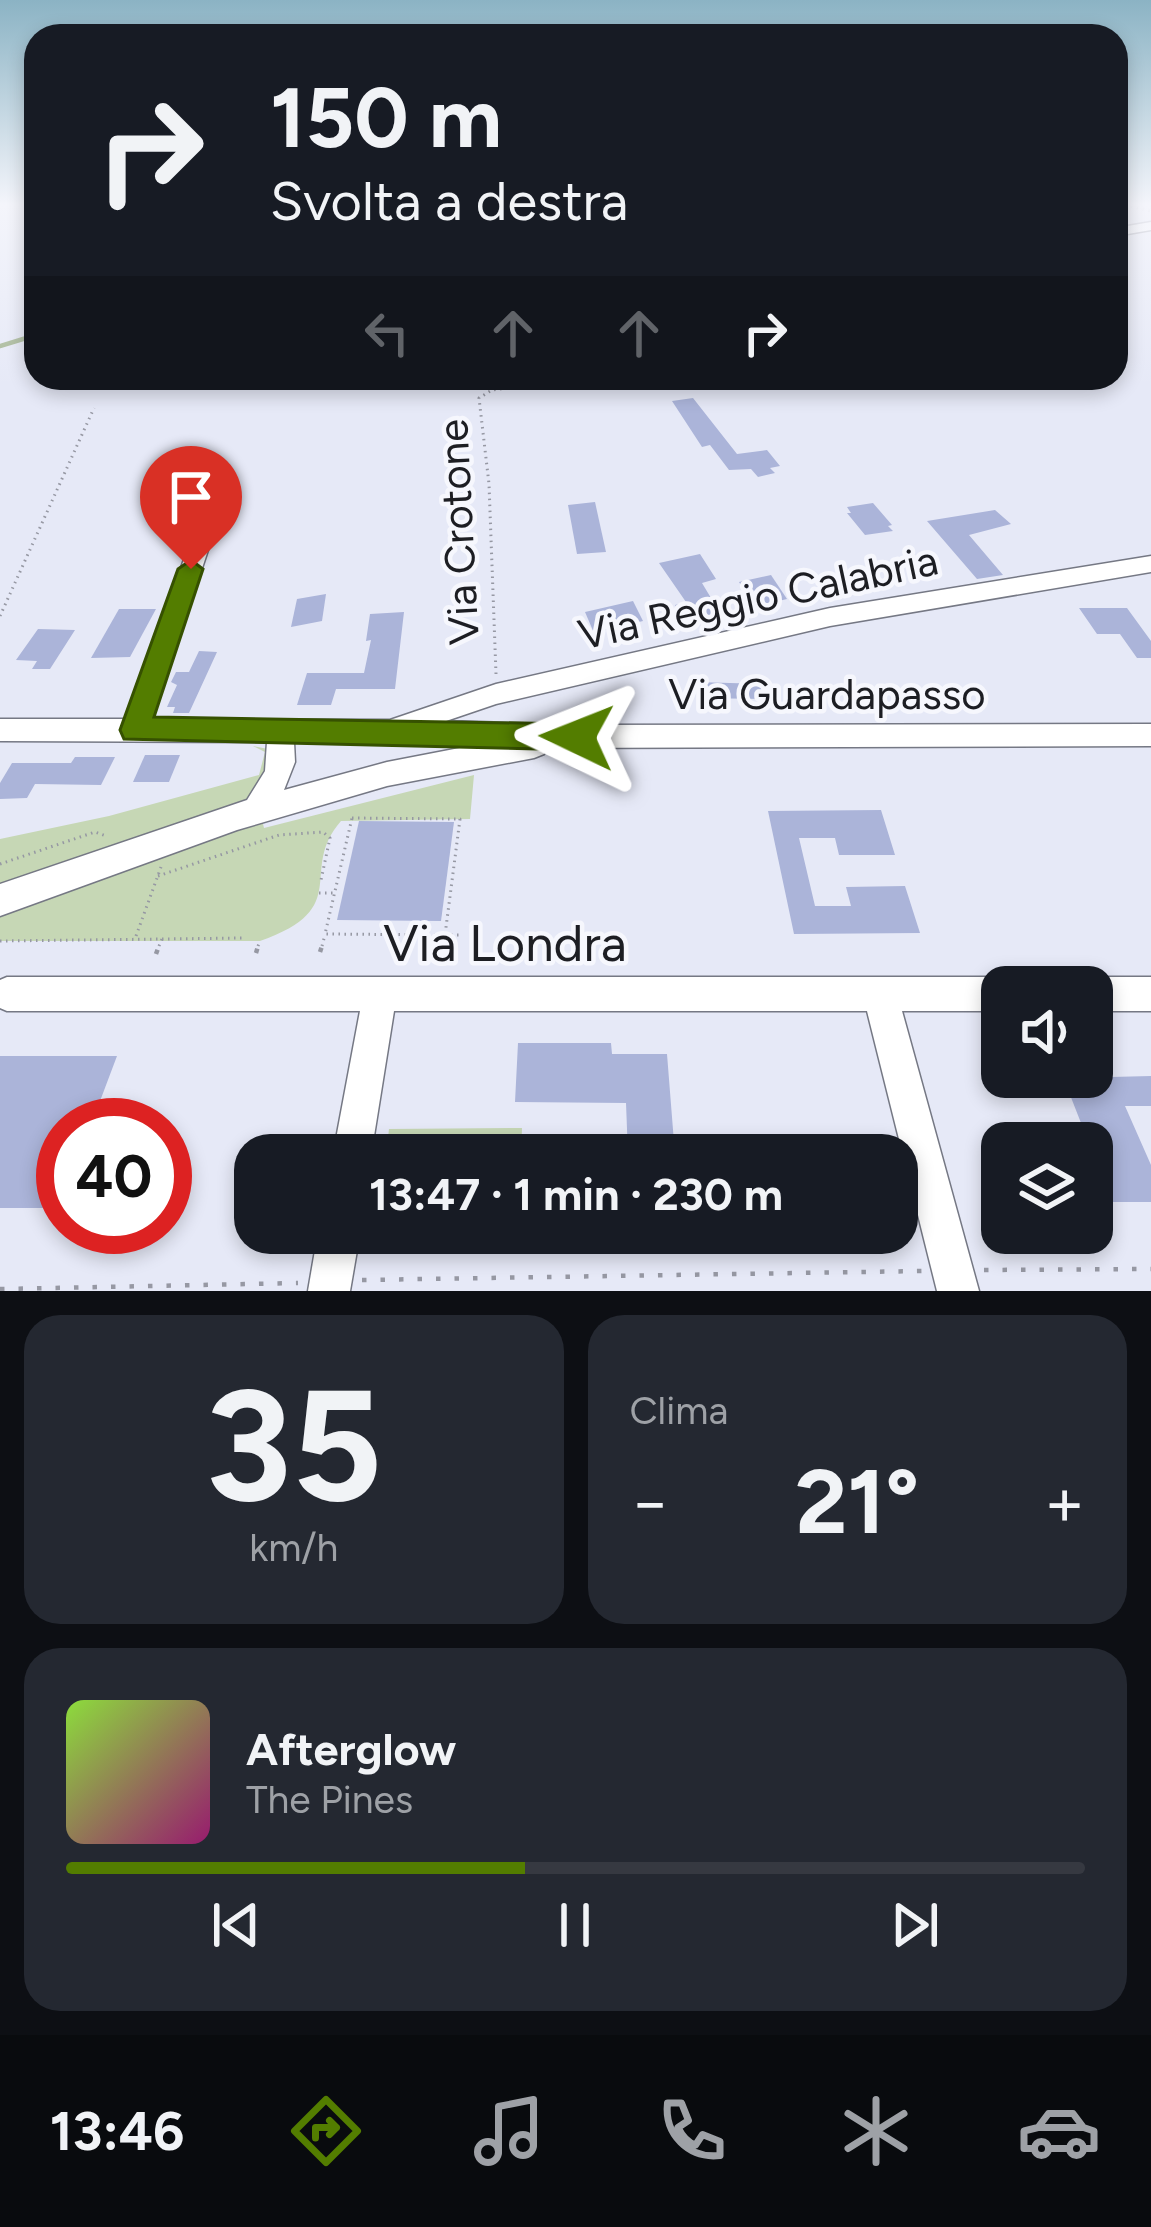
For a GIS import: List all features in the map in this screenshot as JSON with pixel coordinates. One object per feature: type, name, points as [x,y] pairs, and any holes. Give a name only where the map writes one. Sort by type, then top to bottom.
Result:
[{"type":"street","points":[[135,730],[205,529]]},
{"type":"street","name":"Via Reggio Calabria","points":[[383,731],[496,694],[875,608],[1151,564]]},
{"type":"street","name":"Via Guardapasso","points":[[0,730],[383,731],[577,737],[1151,735]]},
{"type":"street","points":[[256,811],[283,760],[283,742],[275,730]]},
{"type":"street","points":[[383,731],[398,752],[401,772]]},
{"type":"street","points":[[0,900],[256,811],[401,772],[577,737]]},
{"type":"street","name":"Via Londra","points":[[7,994],[981,994]]},
{"type":"street","points":[[356,1134],[380,994]]},
{"type":"street","points":[[880,994],[954,1277]]},
{"type":"street","points":[[1113,994],[1151,994]]},
{"type":"street","points":[[329,1285],[334,1254]]},
{"type":"path","name":"Via Crotone","points":[[493,390],[478,401],[489,484],[496,694]]},
{"type":"path","points":[[0,616],[94,408]]},
{"type":"path","points":[[320,952],[352,818],[470,819]]},
{"type":"path","points":[[445,935],[460,819]]},
{"type":"path","points":[[0,863],[95,832],[113,841]]},
{"type":"path","points":[[158,876],[279,835],[323,832],[330,838],[321,880]]},
{"type":"path","points":[[136,938],[161,867]]},
{"type":"path","points":[[319,893],[335,893]]},
{"type":"path","points":[[326,934],[459,935]]},
{"type":"path","points":[[156,954],[162,938]]},
{"type":"path","points":[[0,941],[244,938]]},
{"type":"path","points":[[256,953],[260,941]]},
{"type":"path","points":[[0,1289],[954,1277],[1151,1269]]},
{"type":"green space","points":[[253,746],[268,749],[261,794],[264,828],[474,775],[470,819],[341,821],[323,856],[316,902],[289,928],[260,941],[0,941],[0,839],[109,816],[259,775],[265,752]]},
{"type":"green space","points":[[522,1128],[522,1134],[388,1134],[389,1129]]},
{"type":"building","points":[[693,398],[737,454],[767,450],[780,466],[770,468],[775,473],[758,477],[751,469],[729,470],[710,445],[702,447],[672,401]]},
{"type":"building","points":[[595,502],[606,552],[577,554],[568,505]]},
{"type":"building","points":[[873,503],[893,531],[865,535],[847,513],[851,513],[847,507]]},
{"type":"building","points":[[995,510],[1011,524],[969,535],[1003,575],[977,579],[927,521]]},
{"type":"building","points":[[700,554],[716,579],[702,583],[723,618],[686,627],[675,605],[686,602],[659,563]]},
{"type":"building","points":[[771,575],[787,599],[754,607],[739,582]]},
{"type":"building","points":[[326,594],[322,621],[291,627],[297,599]]},
{"type":"building","points":[[633,601],[643,621],[594,633],[585,612]]},
{"type":"building","points":[[1079,608],[1127,608],[1151,641],[1151,658],[1137,658],[1120,634],[1097,634]]},
{"type":"building","points":[[119,609],[156,609],[130,657],[91,658]]},
{"type":"building","points":[[404,612],[395,689],[336,689],[331,705],[297,705],[307,673],[364,673],[371,640],[366,641],[370,614]]},
{"type":"building","points":[[38,629],[75,630],[50,669],[32,669],[37,661],[16,660]]},
{"type":"building","points":[[199,651],[217,652],[189,713],[173,713],[175,707],[167,707],[177,685],[171,682],[176,672],[189,672]]},
{"type":"building","points":[[696,682],[764,684],[767,699],[697,698]]},
{"type":"building","points":[[145,755],[180,755],[169,782],[133,782]]},
{"type":"building","points":[[75,757],[115,757],[101,785],[35,784],[27,798],[0,799],[0,783],[12,763],[71,763]]},
{"type":"building","points":[[881,810],[895,855],[839,855],[835,838],[799,838],[815,906],[851,906],[846,887],[905,886],[920,933],[794,934],[768,811]]},
{"type":"building","points":[[359,821],[454,822],[441,921],[337,920]]},
{"type":"building","points":[[518,1043],[611,1043],[612,1054],[667,1054],[673,1134],[627,1134],[626,1103],[515,1102]]},
{"type":"building","points":[[0,1056],[117,1056],[101,1098],[36,1098],[36,1208],[0,1208]]},
{"type":"building","points":[[1151,1076],[1151,1106],[1125,1106],[1151,1165],[1151,1202],[1113,1202],[1113,1122],[1081,1122],[1071,1098],[1113,1098],[1113,1077]]},
{"type":"waterway","points":[[0,346],[24,339]]},
{"type":"route","points":[[191,569],[135,730],[577,737]]}]
